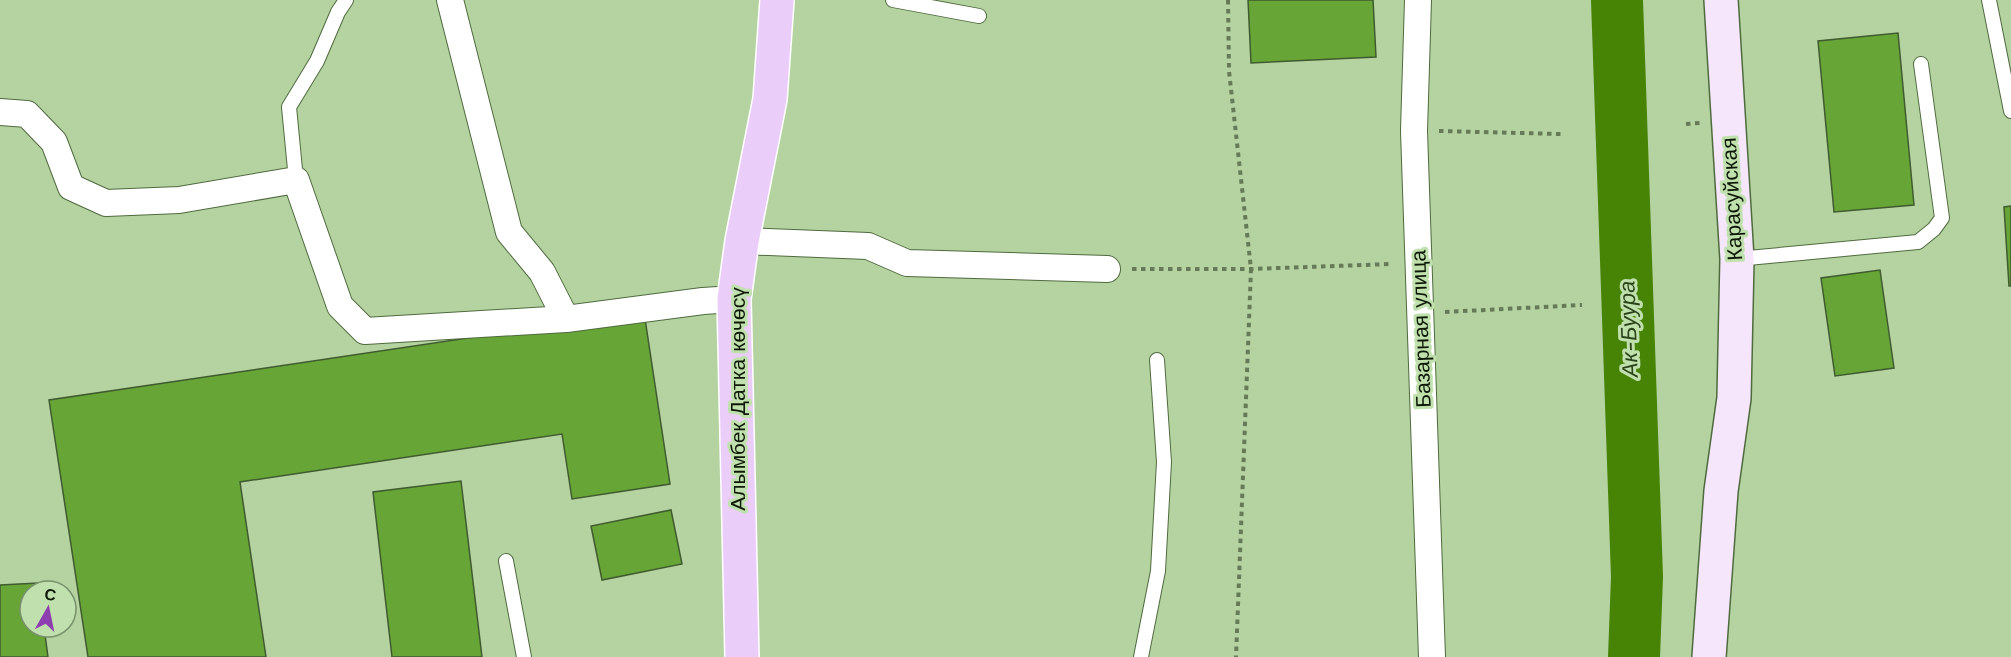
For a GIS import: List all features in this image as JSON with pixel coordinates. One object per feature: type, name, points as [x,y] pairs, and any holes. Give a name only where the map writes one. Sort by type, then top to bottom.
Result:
[{"type":"main road","name":"Алымбек Датка көчөсү","points":[[742,657],[734,299],[742,241],[770,99],[777,0]]},
{"type":"street","points":[[450,0],[509,232],[542,272],[566,319]]},
{"type":"street","name":"Базарная улица","points":[[1418,0],[1414,131],[1432,657]]},
{"type":"street","name":"Карасуйская","points":[[1709,657],[1721,491],[1734,398],[1737,259],[1721,0]]},
{"type":"street","points":[[0,112],[27,114],[54,142],[71,187],[106,203],[178,200],[296,180],[340,306],[365,331],[566,319],[734,299]]},
{"type":"street","points":[[742,241],[868,246],[907,263],[1107,269]]},
{"type":"lane","points":[[296,180],[289,107],[316,61],[338,12],[346,0]]},
{"type":"lane","points":[[893,0],[980,16]]},
{"type":"lane","points":[[1989,0],[2011,111]]},
{"type":"lane","points":[[1737,259],[1918,242],[1934,229],[1942,218],[1921,64]]},
{"type":"lane","points":[[1141,657],[1158,571],[1164,462],[1157,360]]},
{"type":"lane","points":[[506,561],[524,657]]},
{"type":"path","points":[[1228,0],[1229,71],[1251,269],[1236,657]]},
{"type":"path","points":[[1414,131],[1561,134]]},
{"type":"path","points":[[1107,269],[1251,269],[1419,263]]},
{"type":"path","points":[[1420,314],[1582,305]]},
{"type":"building","points":[[1248,0],[1373,0],[1376,57],[1251,63]]},
{"type":"building","points":[[1898,33],[1914,205],[1834,212],[1818,41]]},
{"type":"building","points":[[2011,206],[2011,286],[2009,286],[2004,207]]},
{"type":"building","points":[[1880,270],[1894,368],[1835,376],[1821,278]]},
{"type":"building","points":[[644,312],[670,484],[572,499],[562,434],[240,482],[266,657],[88,657],[78,579],[76,579],[49,400]]},
{"type":"building","points":[[461,481],[482,657],[392,657],[373,492]]},
{"type":"building","points":[[671,510],[682,564],[602,580],[591,526]]},
{"type":"building","points":[[18,584],[18,639],[46,639],[48,657],[0,657],[0,585]]},
{"type":"waterway","name":"Ак-Буура","points":[[1617,0],[1637,577],[1634,657]]}]
